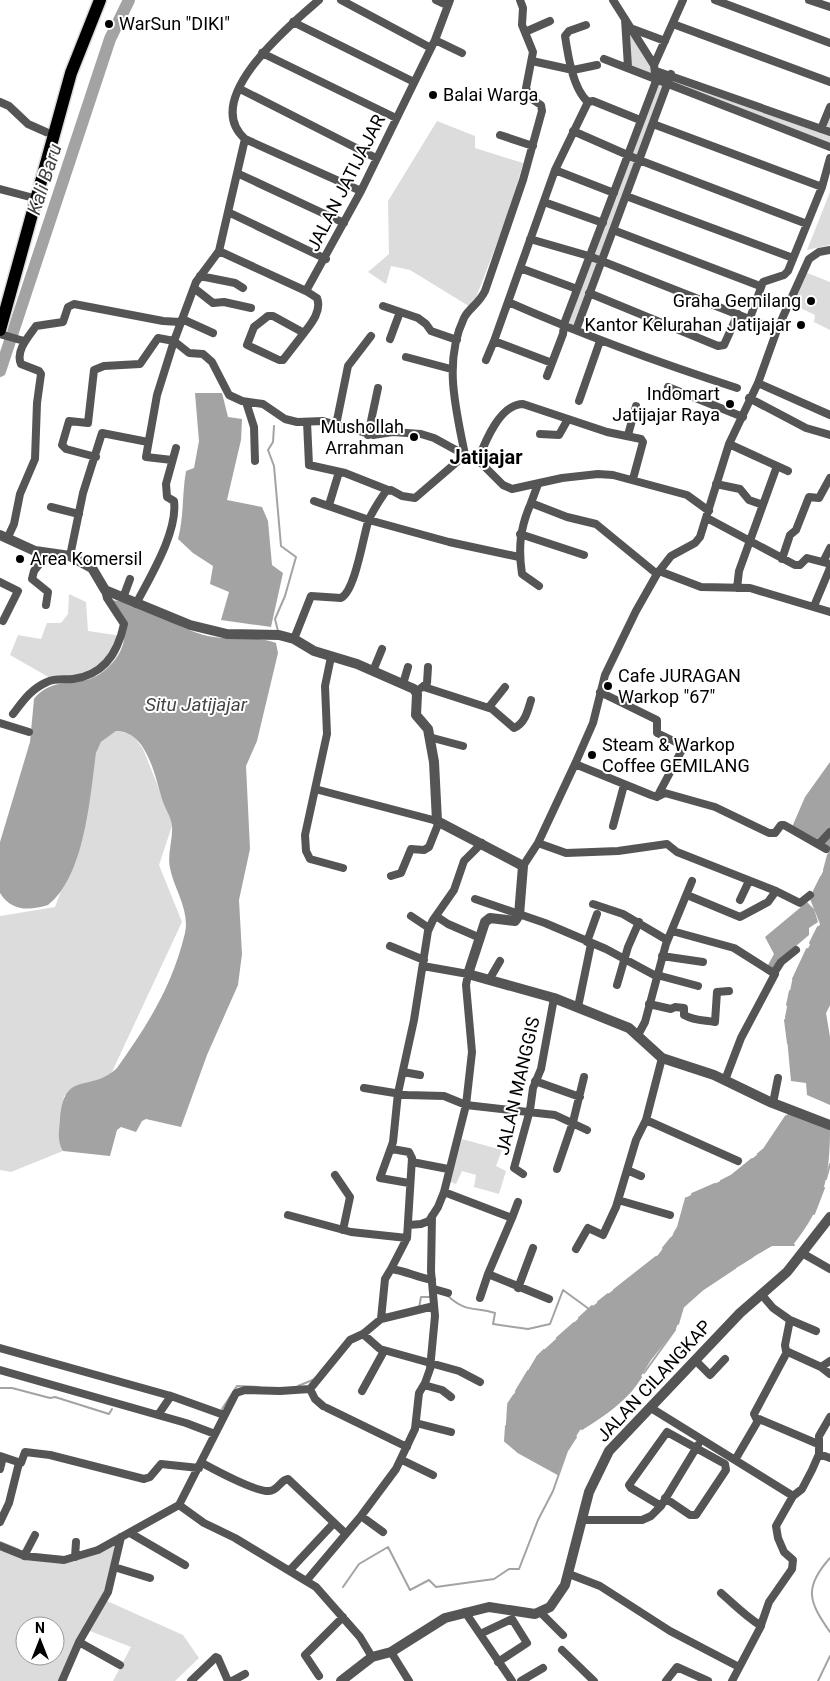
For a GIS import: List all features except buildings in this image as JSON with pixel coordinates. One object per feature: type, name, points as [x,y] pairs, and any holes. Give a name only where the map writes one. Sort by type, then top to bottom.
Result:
[{"type":"highway","points":[[0,308],[63,70],[91,0]]},
{"type":"highway","points":[[2,333],[71,73],[100,0]]},
{"type":"street","points":[[319,0],[293,22],[262,54],[232,104],[235,128],[246,139],[361,191]]},
{"type":"street","points":[[341,0],[431,48]]},
{"type":"street","points":[[436,0],[448,3]]},
{"type":"street","points":[[465,454],[457,416],[451,369],[457,340],[464,316],[479,303],[485,291],[533,146],[542,109],[539,103],[530,98],[526,88],[532,52],[522,25],[523,8],[520,0]]},
{"type":"street","points":[[613,0],[633,29],[655,68],[830,132]]},
{"type":"street","points":[[547,376],[564,334],[564,324],[589,256],[656,81],[655,68],[664,41],[683,0]]},
{"type":"street","points":[[716,0],[830,43]]},
{"type":"street","points":[[809,0],[830,7]]},
{"type":"street","name":"JALAN JATIJAJAR","points":[[306,291],[326,259],[361,191],[435,40],[448,3]]},
{"type":"street","points":[[625,17],[628,67]]},
{"type":"street","points":[[525,32],[550,21]]},
{"type":"street","points":[[293,22],[414,82]]},
{"type":"street","points":[[673,24],[830,82]]},
{"type":"street","points":[[586,25],[566,34],[580,95],[588,102],[593,101],[640,120]]},
{"type":"street","points":[[633,29],[664,41]]},
{"type":"street","points":[[435,40],[462,53]]},
{"type":"street","points":[[262,54],[396,118]]},
{"type":"street","points":[[604,59],[628,67],[656,81],[667,83],[830,147]]},
{"type":"street","points":[[532,61],[573,70],[597,65]]},
{"type":"street","points":[[576,330],[671,74]]},
{"type":"street","points":[[240,88],[376,158]]},
{"type":"street","points":[[0,102],[8,106],[28,124],[46,132]]},
{"type":"street","points":[[486,360],[554,170],[588,102]]},
{"type":"street","points":[[749,116],[753,104]]},
{"type":"street","points":[[821,129],[830,107]]},
{"type":"street","points":[[653,124],[822,187]]},
{"type":"street","points":[[573,131],[639,160],[807,224]]},
{"type":"street","points":[[500,135],[533,146]]},
{"type":"street","points":[[172,460],[146,457],[157,395],[181,320],[194,288],[200,276],[219,251],[246,139]]},
{"type":"street","points":[[750,318],[760,286],[765,279],[784,275],[793,258],[822,187],[830,158]]},
{"type":"street","points":[[554,170],[614,193]]},
{"type":"street","points":[[239,174],[344,223]]},
{"type":"street","points":[[0,189],[30,198]]},
{"type":"street","points":[[626,196],[793,258]]},
{"type":"street","points":[[544,202],[603,223]]},
{"type":"street","points":[[228,212],[326,259]]},
{"type":"street","points":[[613,230],[760,286]]},
{"type":"street","points":[[530,239],[589,256],[777,330]]},
{"type":"street","points":[[307,1580],[344,1533],[361,1516],[402,1460],[416,1423],[419,1393],[428,1376],[430,1364],[434,1306],[432,1216],[444,1192],[448,1169],[466,1105],[472,1052],[466,985],[478,938],[488,919],[514,921],[520,915],[523,866],[538,843],[593,723],[600,692],[613,657],[658,572],[671,556],[695,542],[700,536],[729,444],[758,383],[777,330],[809,259],[819,252],[830,250]]},
{"type":"street","points":[[219,251],[306,291],[317,298],[319,305],[315,317],[304,333],[282,360],[248,345],[254,327],[268,316],[273,316],[304,333]]},
{"type":"street","points":[[520,268],[577,290]]},
{"type":"street","points":[[200,276],[235,283],[243,288]]},
{"type":"street","points":[[194,288],[213,303],[224,302],[250,308]]},
{"type":"street","points":[[589,293],[718,346],[724,345],[738,314]]},
{"type":"street","points":[[508,302],[564,324],[600,341],[737,388]]},
{"type":"street","points":[[13,714],[31,692],[47,682],[84,677],[103,668],[118,646],[124,624],[107,598],[106,590],[92,568],[70,556],[47,554],[2,537],[14,524],[20,494],[35,459],[37,442],[37,403],[41,374],[39,371],[19,362],[24,341],[36,326],[63,322],[68,307],[74,304],[163,321],[181,320],[213,334]]},
{"type":"street","points":[[383,306],[418,318],[432,331],[457,340]]},
{"type":"street","points":[[390,339],[400,312]]},
{"type":"street","points":[[564,334],[576,330]]},
{"type":"street","points":[[2,333],[24,341]]},
{"type":"street","points":[[336,425],[348,366],[371,336]]},
{"type":"street","points":[[96,457],[66,450],[62,445],[69,420],[88,423],[94,370],[104,366],[137,366],[158,338],[174,342],[189,353],[200,353],[208,357],[216,368],[229,395],[246,402],[263,404],[285,419],[307,422],[322,420],[368,435],[393,432],[420,434],[434,438],[478,460],[508,488],[516,489],[598,474],[633,479],[686,495],[708,514],[750,542],[771,551],[797,566],[806,558],[826,563],[830,548]]},
{"type":"street","points":[[494,341],[552,363]]},
{"type":"street","points":[[579,400],[600,341]]},
{"type":"street","points":[[406,358],[451,369]]},
{"type":"street","points":[[758,383],[830,415]]},
{"type":"street","points":[[668,387],[743,417]]},
{"type":"street","points":[[368,435],[378,388]]},
{"type":"street","points":[[750,398],[806,428],[830,435]]},
{"type":"street","points":[[246,402],[255,433],[255,461]]},
{"type":"street","points":[[478,460],[493,429],[506,411],[512,406],[523,404],[607,432],[628,435],[643,442],[633,479]]},
{"type":"street","points":[[628,435],[636,406]]},
{"type":"street","points":[[540,434],[559,435],[568,419]]},
{"type":"street","points":[[307,422],[309,465],[338,472],[402,496],[415,498],[465,454]]},
{"type":"street","points":[[70,556],[83,494],[102,433],[148,442]]},
{"type":"street","points":[[729,444],[788,471]]},
{"type":"street","points":[[136,604],[174,520],[174,501],[166,495],[166,484],[176,448]]},
{"type":"street","points":[[737,588],[738,571],[777,466]]},
{"type":"street","points":[[329,505],[338,472]]},
{"type":"street","points":[[782,559],[790,535],[796,530],[809,497],[819,498],[827,488],[830,478]]},
{"type":"street","points":[[538,484],[520,534],[520,557],[522,574],[539,586]]},
{"type":"street","points":[[716,484],[740,489],[749,500],[763,505]]},
{"type":"street","points":[[294,639],[311,596],[341,598],[346,595],[357,566],[369,520],[388,490]]},
{"type":"street","points":[[314,501],[369,520],[448,542],[520,557]]},
{"type":"street","points":[[531,503],[567,517],[596,524],[658,572],[701,587],[762,590],[830,612]]},
{"type":"street","points":[[51,507],[79,514]]},
{"type":"street","points":[[520,534],[584,555]]},
{"type":"street","points":[[46,604],[48,592],[32,579],[34,571],[47,554]]},
{"type":"street","points":[[814,606],[830,568]]},
{"type":"street","points":[[123,598],[130,579]]},
{"type":"street","points":[[0,582],[18,591],[1,622]]},
{"type":"street","points":[[106,590],[136,604],[204,629],[227,634],[277,635],[294,639],[330,657],[373,670],[403,684],[488,707],[511,726],[517,728],[525,718],[531,700]]},
{"type":"street","points":[[373,670],[382,649]]},
{"type":"street","points":[[330,657],[325,686],[327,734],[305,835],[306,854],[310,858],[343,868]]},
{"type":"street","points":[[403,684],[408,667]]},
{"type":"street","points":[[391,876],[402,873],[411,849],[424,850],[429,848],[438,822],[434,762],[428,729],[416,715],[417,694],[419,688],[427,683],[428,667]]},
{"type":"street","points":[[488,707],[505,687]]},
{"type":"street","points":[[600,692],[657,720],[657,733],[684,746],[657,797]]},
{"type":"street","points":[[0,723],[29,732]]},
{"type":"street","points":[[429,737],[463,746]]},
{"type":"street","points":[[575,764],[657,797],[665,793],[715,807],[769,833],[775,833],[782,824],[819,844],[826,850]]},
{"type":"street","points":[[613,826],[624,785]]},
{"type":"street","points":[[315,789],[438,822],[482,843],[523,866]]},
{"type":"street","points":[[819,844],[830,832]]},
{"type":"street","points":[[409,1183],[380,1178],[392,1148],[398,1093],[424,963],[429,928],[454,890],[464,861],[482,843]]},
{"type":"street","points":[[538,843],[566,853],[618,851],[667,844],[677,852],[776,891],[801,904],[810,895]]},
{"type":"street","points":[[638,1035],[645,1022],[667,940],[692,881]]},
{"type":"street","points":[[740,900],[749,881]]},
{"type":"street","points":[[687,896],[740,917],[768,902],[776,891]]},
{"type":"street","points":[[475,899],[544,923],[606,949],[656,976],[698,986]]},
{"type":"street","points":[[593,904],[617,911],[639,922],[667,940]]},
{"type":"street","points":[[578,1007],[589,943],[597,914]]},
{"type":"street","points":[[411,916],[429,928]]},
{"type":"street","points":[[436,916],[448,924],[478,938]]},
{"type":"street","points":[[617,985],[624,960],[639,922]]},
{"type":"street","points":[[672,931],[734,948],[774,972]]},
{"type":"street","points":[[390,946],[424,963],[554,998],[578,1007],[629,1028],[662,1058],[726,1080],[773,1103],[830,1125]]},
{"type":"street","points":[[726,1080],[741,1038],[775,975],[774,972],[781,962],[796,950]]},
{"type":"street","points":[[662,956],[703,962]]},
{"type":"street","points":[[489,980],[500,962]]},
{"type":"street","points":[[649,1004],[671,1009],[675,1007],[684,1008],[684,1015],[688,1017],[697,1021],[715,1022],[717,992],[729,991]]},
{"type":"street","name":"JALAN MANGGIS","points":[[523,1174],[514,1168],[536,1081],[541,1069],[554,998]]},
{"type":"street","points":[[576,1250],[588,1228],[603,1235],[618,1200],[626,1170],[646,1120],[662,1058]]},
{"type":"street","points":[[403,1072],[420,1075]]},
{"type":"street","points":[[557,1169],[573,1122],[584,1077]]},
{"type":"street","points":[[773,1103],[778,1078]]},
{"type":"street","points":[[536,1081],[580,1097]]},
{"type":"street","points":[[364,1088],[398,1093],[444,1096],[466,1105],[514,1111],[530,1110],[555,1115],[587,1130]]},
{"type":"street","points":[[646,1120],[738,1161]]},
{"type":"street","points":[[381,1319],[385,1279],[407,1238],[409,1225],[409,1183],[412,1156],[409,1152],[392,1148]]},
{"type":"street","points":[[412,1162],[448,1169]]},
{"type":"street","points":[[626,1170],[641,1176]]},
{"type":"street","points":[[335,1175],[350,1197],[344,1230]]},
{"type":"street","points":[[444,1192],[512,1218]]},
{"type":"street","points":[[618,1200],[670,1215]]},
{"type":"street","points":[[480,1298],[518,1202]]},
{"type":"street","points":[[288,1215],[344,1230],[407,1238]]},
{"type":"street","points":[[409,1225],[421,1224],[432,1216]]},
{"type":"street","name":"JALAN CILANGKAP","points":[[540,1612],[550,1607],[555,1601],[569,1574],[588,1492],[609,1451],[740,1313],[787,1272],[830,1218]]},
{"type":"street","points":[[518,1288],[532,1248]]},
{"type":"street","points":[[802,1253],[830,1269]]},
{"type":"street","points":[[391,1269],[406,1271],[413,1277],[432,1280]]},
{"type":"street","points":[[488,1274],[518,1288],[549,1299]]},
{"type":"street","points":[[434,1289],[448,1292]]},
{"type":"street","points":[[762,1295],[773,1308],[790,1320],[816,1331]]},
{"type":"street","points":[[0,1546],[25,1554],[64,1560],[75,1555],[98,1550],[180,1506],[236,1393],[245,1390],[280,1391],[310,1389],[350,1340],[363,1334],[381,1319],[434,1306]]},
{"type":"street","points":[[758,1420],[754,1414],[787,1352],[785,1345],[790,1320]]},
{"type":"street","points":[[363,1334],[370,1342],[384,1351],[459,1371],[480,1382]]},
{"type":"street","points":[[0,1348],[171,1396],[224,1415]]},
{"type":"street","points":[[362,1392],[384,1351]]},
{"type":"street","points":[[787,1352],[821,1366],[830,1374]]},
{"type":"street","points":[[695,1360],[710,1375],[726,1358]]},
{"type":"street","points":[[821,1366],[830,1361]]},
{"type":"street","points":[[0,1370],[216,1434]]},
{"type":"street","points":[[424,1386],[442,1390],[451,1397]]},
{"type":"street","points":[[310,1389],[315,1399],[325,1407],[407,1447]]},
{"type":"street","points":[[158,1416],[171,1396]]},
{"type":"street","points":[[651,1408],[793,1496]]},
{"type":"street","points":[[732,1681],[761,1626],[769,1602],[783,1584],[793,1564],[793,1560],[784,1552],[778,1538],[776,1526],[793,1496],[804,1486],[819,1454],[818,1444],[823,1426],[830,1416]]},
{"type":"street","points":[[758,1420],[761,1419],[818,1444]]},
{"type":"street","points":[[735,1460],[758,1420]]},
{"type":"street","points":[[416,1423],[451,1432]]},
{"type":"street","points":[[661,1506],[631,1488],[630,1483],[667,1432],[724,1463],[726,1470],[696,1515],[690,1515],[666,1498]]},
{"type":"street","points":[[582,1520],[642,1520],[651,1516],[661,1506],[702,1439]]},
{"type":"street","points":[[0,1522],[9,1503],[19,1462],[21,1463],[25,1452],[50,1455],[144,1479],[150,1477],[160,1464],[201,1466],[265,1491],[273,1490],[284,1479],[288,1479],[344,1533]]},
{"type":"street","points":[[819,1454],[830,1458]]},
{"type":"street","points":[[0,1470],[2,1456],[19,1462]]},
{"type":"street","points":[[402,1460],[433,1475]]},
{"type":"street","points":[[180,1506],[204,1523],[307,1580],[326,1597],[360,1637],[372,1657]]},
{"type":"street","points":[[361,1516],[383,1532]]},
{"type":"street","points":[[290,1570],[333,1524]]},
{"type":"street","points":[[130,1533],[166,1556],[185,1565]]},
{"type":"street","points":[[25,1554],[34,1535]]},
{"type":"street","points":[[62,1681],[79,1642],[108,1592],[122,1538]]},
{"type":"street","points":[[75,1555],[76,1542]]},
{"type":"street","points":[[114,1567],[150,1578]]},
{"type":"street","points":[[569,1574],[600,1586],[670,1631],[739,1667]]},
{"type":"street","points":[[721,1592],[734,1604],[739,1612],[761,1626]]},
{"type":"street","points":[[341,1681],[372,1657],[390,1652],[445,1618],[464,1612],[489,1607],[528,1614],[540,1612],[563,1636]]},
{"type":"street","points":[[464,1612],[512,1681]]},
{"type":"street","points":[[320,1676],[305,1655],[343,1617]]},
{"type":"street","points":[[480,1634],[512,1620],[517,1627],[527,1644],[498,1662]]},
{"type":"street","points":[[79,1642],[120,1665]]},
{"type":"street","points":[[562,1650],[594,1681]]},
{"type":"street","points":[[390,1652],[410,1681]]},
{"type":"street","points":[[192,1681],[217,1657],[228,1681]]},
{"type":"street","points":[[666,1681],[677,1667],[708,1681]]},
{"type":"street","points":[[521,1681],[543,1668]]},
{"type":"street","points":[[232,1681],[245,1674]]},
{"type":"shaded area","points":[[625,17],[654,65],[656,81],[628,67]]},
{"type":"shaded area","points":[[671,74],[821,129],[830,107],[830,147],[667,84],[576,330],[563,334],[656,81],[667,83]]},
{"type":"shaded area","points":[[437,121],[475,136],[475,148],[523,163],[511,207],[472,308],[410,270],[391,266],[386,284],[368,272],[389,254],[388,201]]},
{"type":"shaded area","points":[[830,192],[830,245],[807,250]]},
{"type":"shaded area","name":"Graha Gemilang","points":[[805,272],[830,282],[830,330],[814,322],[815,315],[790,303]]},
{"type":"shaded area","points":[[69,594],[86,602],[88,631],[122,636],[119,653],[108,669],[86,680],[59,683],[10,655],[18,635],[41,639],[47,623],[61,623],[68,614]]},
{"type":"shaded area","points":[[116,731],[132,734],[143,749],[170,816],[172,826],[159,865],[182,922],[111,1074],[64,1096],[59,1138],[63,1151],[11,1172],[0,1170],[0,916],[55,907],[84,828],[96,753],[101,742]]},
{"type":"shaded area","points":[[462,1139],[502,1150],[496,1166],[506,1171],[499,1194],[474,1187],[476,1175],[462,1171],[456,1184],[450,1182]]},
{"type":"shaded area","points":[[114,1544],[115,1556],[105,1589],[58,1681],[0,1681],[0,1546],[53,1562]]},
{"type":"shaded area","points":[[107,1601],[183,1635],[199,1658],[175,1681],[113,1681],[131,1647],[90,1631]]},
{"type":"water","points":[[195,393],[222,393],[228,417],[242,419],[241,440],[227,500],[262,507],[268,521],[272,565],[283,573],[271,627],[221,620],[229,592],[210,584],[213,566],[193,553],[178,539],[186,471],[194,468],[199,441]]},
{"type":"water","name":"Situ Jatijajar","points":[[111,600],[135,605],[196,633],[225,638],[260,639],[276,643],[278,653],[257,741],[246,766],[250,849],[239,900],[242,954],[238,985],[207,1055],[181,1127],[146,1119],[142,1121],[136,1132],[121,1127],[117,1130],[110,1156],[63,1151],[59,1136],[62,1104],[67,1094],[73,1088],[107,1076],[117,1068],[149,1020],[166,988],[180,952],[186,924],[184,908],[170,868],[169,858],[172,831],[170,817],[143,747],[127,733],[116,731],[101,742],[96,753],[88,812],[78,856],[60,892],[48,905],[27,909],[15,906],[4,899],[0,893],[0,842],[30,742],[34,699],[39,693],[51,686],[86,680],[101,673],[114,661],[123,645],[124,628]]},
{"type":"water","points":[[830,762],[830,1003],[825,1014],[830,1043],[830,1105],[807,1095],[806,1083],[791,1081],[785,1017],[792,981],[820,924],[810,899],[826,865],[829,848],[792,827],[805,797]]},
{"type":"water","points":[[807,902],[814,909],[818,922],[809,928],[809,935],[782,958],[774,970],[767,967],[774,954],[765,937]]},
{"type":"water","points":[[789,1112],[830,1128],[829,1161],[823,1190],[812,1217],[793,1245],[772,1245],[702,1290],[683,1307],[676,1329],[651,1360],[632,1391],[604,1415],[580,1430],[567,1451],[558,1474],[518,1452],[505,1441],[507,1406],[536,1357],[589,1309],[658,1255],[678,1228],[687,1197],[731,1176],[764,1149]]},
{"type":"waterway","name":"Kali Baru","points":[[0,371],[110,39],[129,0]]},
{"type":"waterway","points":[[274,426],[273,442],[268,450],[274,466],[281,546],[296,557],[285,596],[275,619],[278,631]]},
{"type":"waterway","points":[[824,870],[828,855]]},
{"type":"waterway","points":[[814,891],[821,877]]},
{"type":"waterway","points":[[810,943],[818,927]]},
{"type":"waterway","points":[[793,979],[807,949]]},
{"type":"waterway","points":[[787,1005],[790,991]]},
{"type":"waterway","points":[[830,1003],[825,1013],[830,1043]]},
{"type":"waterway","points":[[785,1020],[788,1043]]},
{"type":"waterway","points":[[758,1154],[764,1149],[786,1116]]},
{"type":"waterway","points":[[721,1181],[731,1176],[752,1159]]},
{"type":"waterway","points":[[826,1179],[830,1164]]},
{"type":"waterway","points":[[692,1194],[715,1184]]},
{"type":"waterway","points":[[814,1214],[824,1188]]},
{"type":"waterway","points":[[674,1234],[678,1227],[686,1198]]},
{"type":"waterway","points":[[663,1248],[671,1238]]},
{"type":"waterway","points":[[758,1253],[772,1245],[794,1245]]},
{"type":"waterway","points":[[614,1290],[656,1257]]},
{"type":"waterway","points":[[739,1265],[752,1257]]},
{"type":"waterway","points":[[678,1324],[683,1307],[702,1290],[735,1268]]},
{"type":"waterway","points":[[448,1296],[465,1307],[495,1313],[493,1324],[528,1329],[550,1324],[563,1290],[589,1309]]},
{"type":"waterway","points":[[598,1302],[608,1294]]},
{"type":"waterway","points":[[419,1308],[421,1297],[430,1297]]},
{"type":"waterway","points":[[579,1318],[592,1306]]},
{"type":"waterway","points":[[557,1338],[574,1323]]},
{"type":"waterway","points":[[644,1373],[675,1330]]},
{"type":"waterway","points":[[537,1357],[544,1350]]},
{"type":"waterway","points":[[516,1391],[528,1371]]},
{"type":"waterway","points":[[582,1429],[622,1400],[641,1377]]},
{"type":"waterway","points":[[298,1386],[315,1379]]},
{"type":"waterway","points":[[222,1409],[237,1386],[259,1387]]},
{"type":"waterway","points":[[0,1388],[12,1388],[50,1398],[55,1397],[109,1414],[112,1409]]},
{"type":"waterway","points":[[508,1404],[514,1395]]},
{"type":"waterway","points":[[506,1426],[505,1441],[518,1452],[558,1474]]},
{"type":"waterway","points":[[343,1587],[359,1564],[388,1547],[410,1590],[429,1580],[436,1587],[494,1579],[509,1569],[519,1569],[538,1520],[553,1491],[567,1451],[576,1437]]},
{"type":"waterway","points":[[0,1542],[19,1550]]},
{"type":"waterway","points":[[830,1558],[816,1578],[812,1595],[817,1612],[830,1632]]},
{"type":"waterway","points":[[818,1681],[830,1656]]},
{"type":"place","name":"WarSun \"DIKI\"","points":[[109,24]]},
{"type":"place","name":"Balai Warga","points":[[433,95]]},
{"type":"place","name":"Graha Gemilang","points":[[811,301]]},
{"type":"place","name":"Kantor Kelurahan Jatijajar","points":[[801,325]]},
{"type":"place","name":"Indomart Jatijajar Raya","points":[[730,404]]},
{"type":"place","name":"Mushollah Arrahman","points":[[414,437]]},
{"type":"place","name":"Area Komersil","points":[[20,559]]},
{"type":"place","name":"Cafe JURAGAN Warkop \"67\"","points":[[608,686]]},
{"type":"place","name":"Steam & Warkop Coffee GEMILANG","points":[[592,755]]},
{"type":"district","name":"Jatijajar","points":[[486,457]]}]
